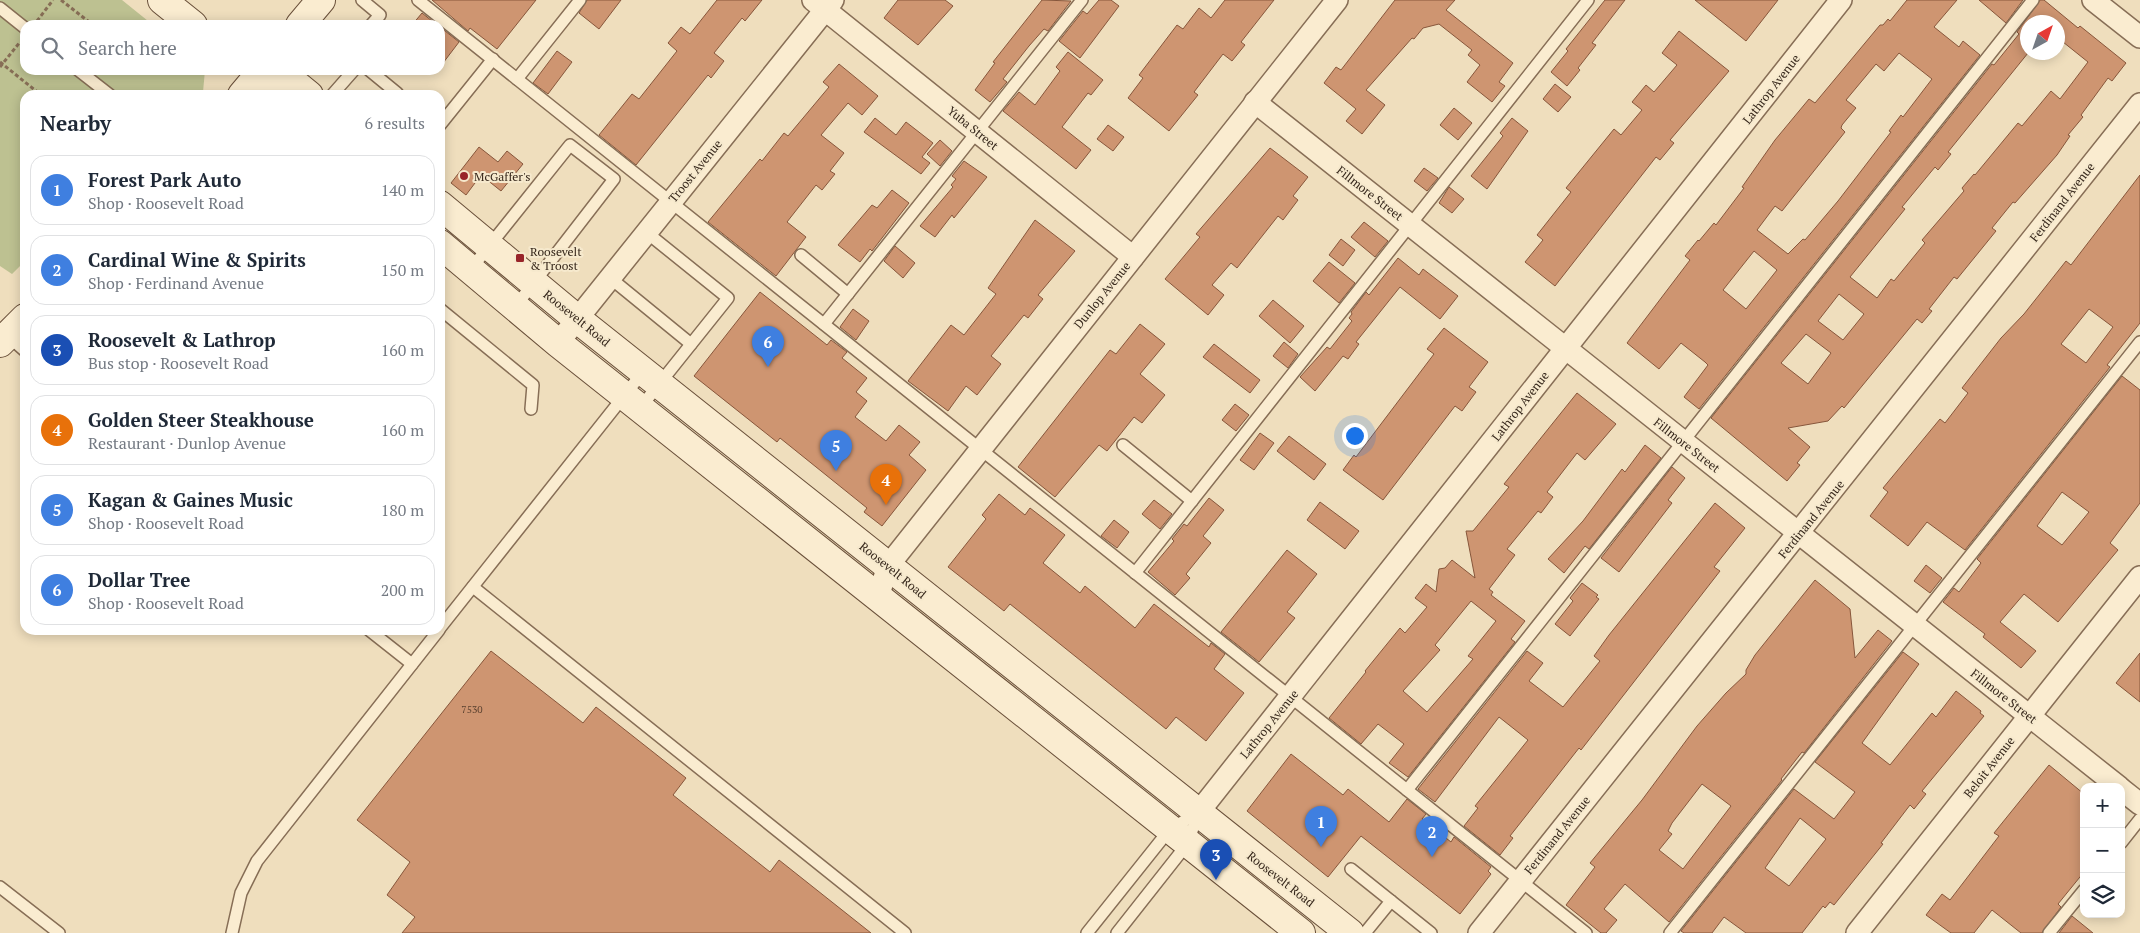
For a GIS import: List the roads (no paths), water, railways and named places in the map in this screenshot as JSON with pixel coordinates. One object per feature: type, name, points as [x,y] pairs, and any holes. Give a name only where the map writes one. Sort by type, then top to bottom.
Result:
[{"type":"main road","points":[[162,0],[187,20]]},
{"type":"main road","points":[[304,20],[322,0]]},
{"type":"main road","points":[[256,81],[298,86],[303,90]]},
{"type":"main road","name":"Roosevelt Road","points":[[445,209],[651,378],[1350,933]]},
{"type":"main road","points":[[445,248],[558,343],[1301,933]]},
{"type":"street","name":"Dunlop Avenue","points":[[878,597],[888,566],[1337,0]]},
{"type":"street","name":"Lathrop Avenue","points":[[1198,813],[1841,0]]},
{"type":"street","points":[[2093,0],[2140,37]]},
{"type":"street","name":"Yuba Street","points":[[824,3],[977,132],[1133,257]]},
{"type":"street","name":"Troost Avenue","points":[[558,343],[608,277],[671,202],[824,3]]},
{"type":"street","name":"Fillmore Street","points":[[1255,102],[2114,783]]},
{"type":"street","name":"Ferdinand Avenue","points":[[1479,933],[2140,104]]},
{"type":"street","name":"Beloit Avenue","points":[[1858,933],[2140,577]]},
{"type":"street","name":"Fillmore Street","points":[[2125,792],[2140,804]]},
{"type":"lane","points":[[362,0],[380,15],[376,20]]},
{"type":"lane","points":[[418,0],[443,20]]},
{"type":"lane","points":[[517,79],[580,0]]},
{"type":"lane","points":[[824,324],[1082,0]]},
{"type":"lane","points":[[1135,573],[1588,0]]},
{"type":"lane","points":[[1407,790],[2033,0]]},
{"type":"lane","points":[[0,8],[20,24]]},
{"type":"lane","points":[[445,21],[1586,933]]},
{"type":"lane","points":[[445,119],[493,59]]},
{"type":"lane","points":[[84,75],[104,90]]},
{"type":"lane","points":[[336,90],[350,75]]},
{"type":"lane","points":[[374,75],[393,90]]},
{"type":"lane","points":[[470,270],[570,146],[614,179],[515,307]]},
{"type":"lane","points":[[445,621],[472,587],[651,378],[691,344],[728,298],[646,232]]},
{"type":"lane","points":[[801,255],[848,294]]},
{"type":"lane","points":[[608,277],[691,344]]},
{"type":"lane","points":[[445,313],[533,385],[531,409]]},
{"type":"lane","points":[[1670,933],[2140,342]]},
{"type":"lane","points":[[632,402],[651,378]]},
{"type":"lane","points":[[1123,445],[1192,501]]},
{"type":"lane","points":[[472,587],[905,933]]},
{"type":"lane","points":[[375,635],[412,664]]},
{"type":"lane","points":[[232,933],[241,893],[257,861],[434,635]]},
{"type":"lane","points":[[1087,933],[1179,836],[1198,813]]},
{"type":"lane","points":[[1116,933],[1179,836],[1198,813]]},
{"type":"lane","points":[[2125,837],[2140,819]]},
{"type":"lane","points":[[1351,869],[1431,933]]},
{"type":"lane","points":[[0,887],[59,933]]},
{"type":"lane","points":[[2049,933],[2080,895]]},
{"type":"lane","points":[[1364,933],[1391,901]]},
{"type":"place","name":"McGaffer's","points":[[464,176]]},
{"type":"place","name":"Roosevelt & Troost","points":[[520,258]]},
{"type":"place","name":"Dollar Tree","points":[[768,367]]},
{"type":"place","name":"Kagan & Gaines Music","points":[[836,471]]},
{"type":"place","name":"Golden Steer Steakhouse","points":[[886,505]]},
{"type":"place","name":"Forest Park Auto","points":[[1321,847]]},
{"type":"place","name":"Cardinal Wine & Spirits","points":[[1432,857]]},
{"type":"place","name":"Roosevelt & Lathrop","points":[[1216,880]]}]
